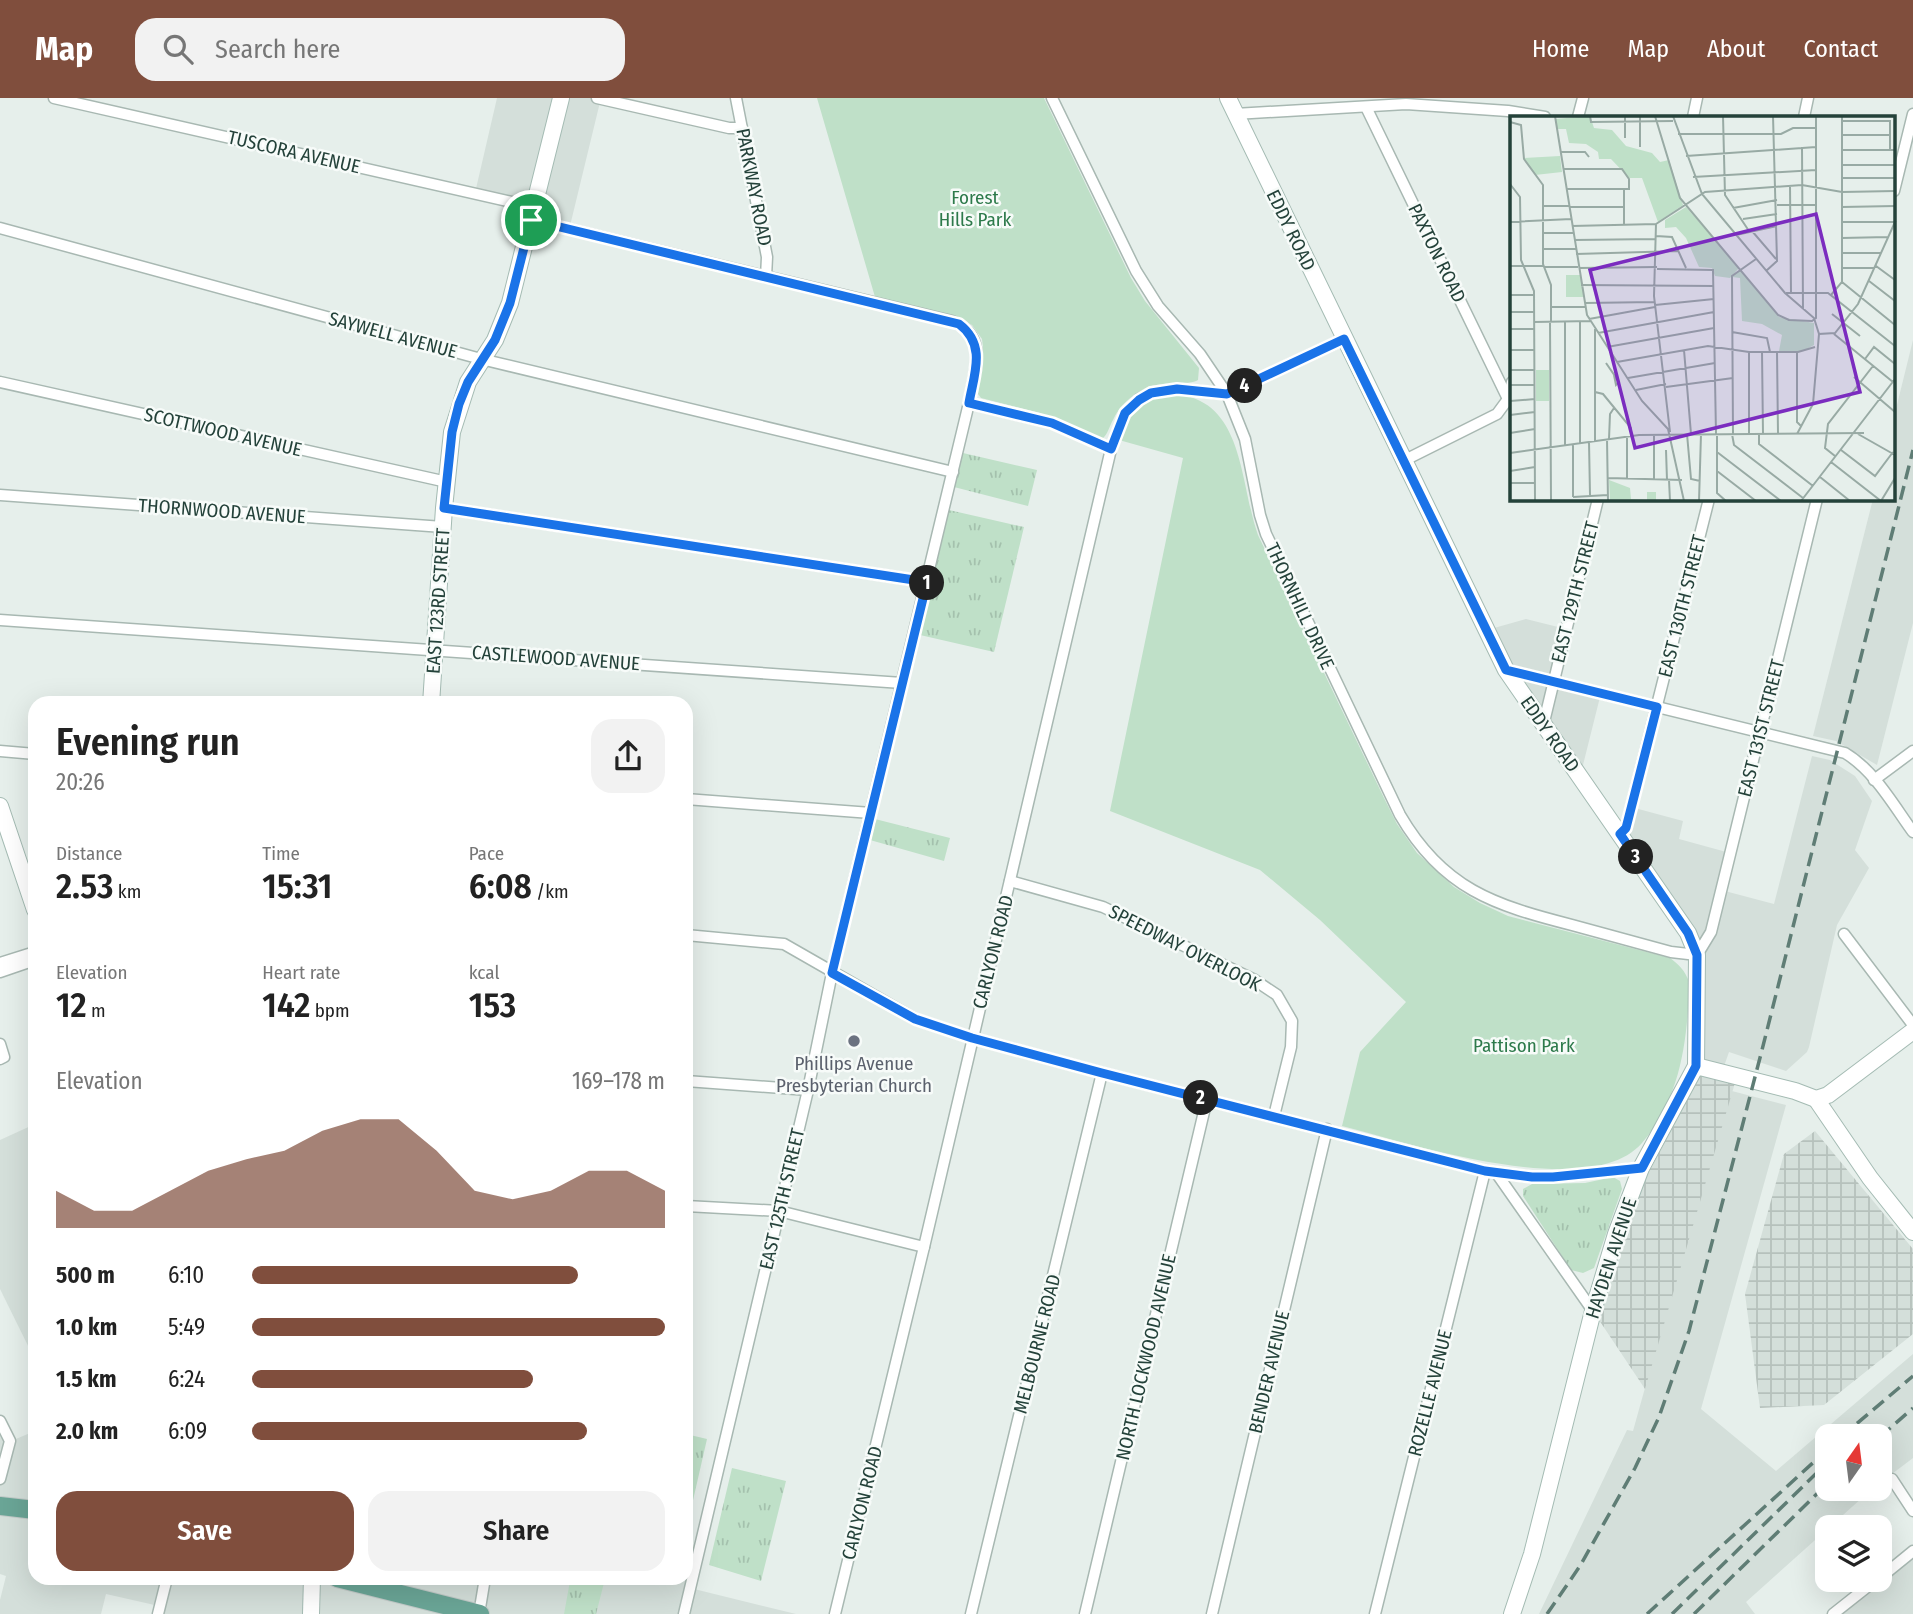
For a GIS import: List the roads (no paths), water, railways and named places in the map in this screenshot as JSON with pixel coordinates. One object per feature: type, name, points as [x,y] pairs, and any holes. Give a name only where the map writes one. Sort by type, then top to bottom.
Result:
[{"type":"main road","points":[[0,1506],[28,1509]]},
{"type":"main road","points":[[361,1585],[442,1609],[479,1614]]},
{"type":"street","name":"TUSCORA AVENUE","points":[[54,98],[532,214],[766,277],[952,321],[971,333]]},
{"type":"street","name":"EAST 123RD STREET","points":[[432,696],[444,508],[452,432],[468,382],[495,340],[510,303],[561,98]]},
{"type":"street","points":[[597,98],[729,128],[742,128]]},
{"type":"street","name":"PARKWAY ROAD","points":[[736,98],[767,257],[766,277]]},
{"type":"street","name":"THORNHILL DRIVE","points":[[1052,98],[1136,271],[1158,306],[1200,354],[1227,394],[1245,439],[1260,515],[1276,558],[1400,815],[1421,847],[1469,889],[1516,911],[1671,952],[1697,955]]},
{"type":"street","name":"EDDY ROAD","points":[[1228,98],[1506,670],[1688,933],[1697,955],[1696,1066]]},
{"type":"street","points":[[1578,116],[1583,98]]},
{"type":"street","points":[[1693,116],[1697,98]]},
{"type":"street","points":[[1804,116],[1808,98]]},
{"type":"street","points":[[1235,114],[1345,102],[1366,107],[1406,104],[1508,111],[1539,116]]},
{"type":"street","name":"PAXTON ROAD","points":[[1366,107],[1508,399]]},
{"type":"street","points":[[1896,183],[1913,114]]},
{"type":"street","name":"SAYWELL AVENUE","points":[[0,228],[481,359],[953,472]]},
{"type":"street","name":"EAST 125TH STREET","points":[[693,1576],[808,1090],[832,973],[969,403],[977,359],[971,333]]},
{"type":"street","points":[[1227,394],[1344,339]]},
{"type":"street","name":"SCOTTWOOD AVENUE","points":[[0,382],[447,482]]},
{"type":"street","name":"CARLYON ROAD","points":[[835,1614],[925,1247],[1111,449],[1125,413],[1139,400],[1162,390],[1227,394]]},
{"type":"street","points":[[1403,461],[1497,414],[1508,399],[1510,390]]},
{"type":"street","points":[[969,403],[1052,423],[1111,449]]},
{"type":"street","name":"THORNWOOD AVENUE","points":[[0,495],[443,527]]},
{"type":"street","name":"EAST 129TH STREET","points":[[1543,726],[1598,500]]},
{"type":"street","name":"EAST 130TH STREET","points":[[1620,834],[1626,828],[1709,500]]},
{"type":"street","name":"EAST 131ST STREET","points":[[1697,955],[1711,932],[1817,500]]},
{"type":"street","points":[[444,508],[927,582]]},
{"type":"street","name":"CASTLEWOOD AVENUE","points":[[0,620],[902,683]]},
{"type":"street","points":[[1506,670],[1845,753],[1874,780],[1913,832]]},
{"type":"street","points":[[0,751],[28,753]]},
{"type":"street","points":[[1874,780],[1913,751]]},
{"type":"street","points":[[693,800],[871,814]]},
{"type":"street","points":[[0,806],[28,879]]},
{"type":"street","name":"SPEEDWAY OVERLOOK","points":[[1010,881],[1103,907],[1233,969],[1277,995],[1292,1020],[1291,1047],[1274,1116]]},
{"type":"street","points":[[1844,934],[1913,1025]]},
{"type":"street","points":[[693,936],[784,944],[915,1019],[972,1038],[1497,1174],[1563,1177],[1642,1168]]},
{"type":"street","points":[[0,963],[28,954]]},
{"type":"street","points":[[0,972],[28,962]]},
{"type":"street","points":[[1816,1099],[1831,1092],[1913,1031]]},
{"type":"street","points":[[0,1044],[4,1056],[0,1059]]},
{"type":"street","points":[[1696,1066],[1795,1091],[1816,1099],[1870,1178],[1913,1232]]},
{"type":"street","name":"HAYDEN AVENUE","points":[[1512,1614],[1532,1554],[1593,1311],[1616,1234],[1642,1168],[1696,1066]]},
{"type":"street","name":"MELBOURNE ROAD","points":[[971,1614],[1102,1073]]},
{"type":"street","points":[[693,1082],[808,1090]]},
{"type":"street","name":"NORTH LOCKWOOD AVENUE","points":[[1085,1614],[1207,1100]]},
{"type":"street","name":"BENDER AVENUE","points":[[1212,1614],[1327,1129]]},
{"type":"street","name":"ROZELLE AVENUE","points":[[1375,1614],[1485,1171]]},
{"type":"street","points":[[1497,1174],[1593,1311]]},
{"type":"street","points":[[693,1206],[779,1211],[925,1247]]},
{"type":"street","points":[[0,1420],[10,1441],[0,1479]]},
{"type":"street","points":[[1892,1479],[1913,1511]]},
{"type":"street","points":[[1892,1568],[1913,1551]]},
{"type":"street","points":[[158,1614],[165,1585]]},
{"type":"street","points":[[311,1614],[312,1585]]},
{"type":"street","points":[[479,1614],[484,1585]]},
{"type":"street","name":"EAST 125TH STREET","points":[[684,1614],[691,1585]]},
{"type":"street","points":[[1833,1614],[1861,1592]]},
{"type":"railway","points":[[1547,1614],[1580,1566],[1635,1468],[1659,1417],[1689,1331],[1913,450]]},
{"type":"railway","points":[[1856,1424],[1913,1376]]},
{"type":"railway","points":[[1892,1426],[1913,1408]]},
{"type":"railway","points":[[1647,1614],[1815,1461]]},
{"type":"railway","points":[[1672,1614],[1815,1475]]},
{"type":"railway","points":[[1694,1614],[1815,1496]]},
{"type":"place","name":"Phillips Avenue Presbyterian Church","points":[[854,1041]]},
{"type":"park label","name":"Forest Hills Park","points":[[975,208]]},
{"type":"park label","name":"Pattison Park","points":[[1524,1045]]}]
